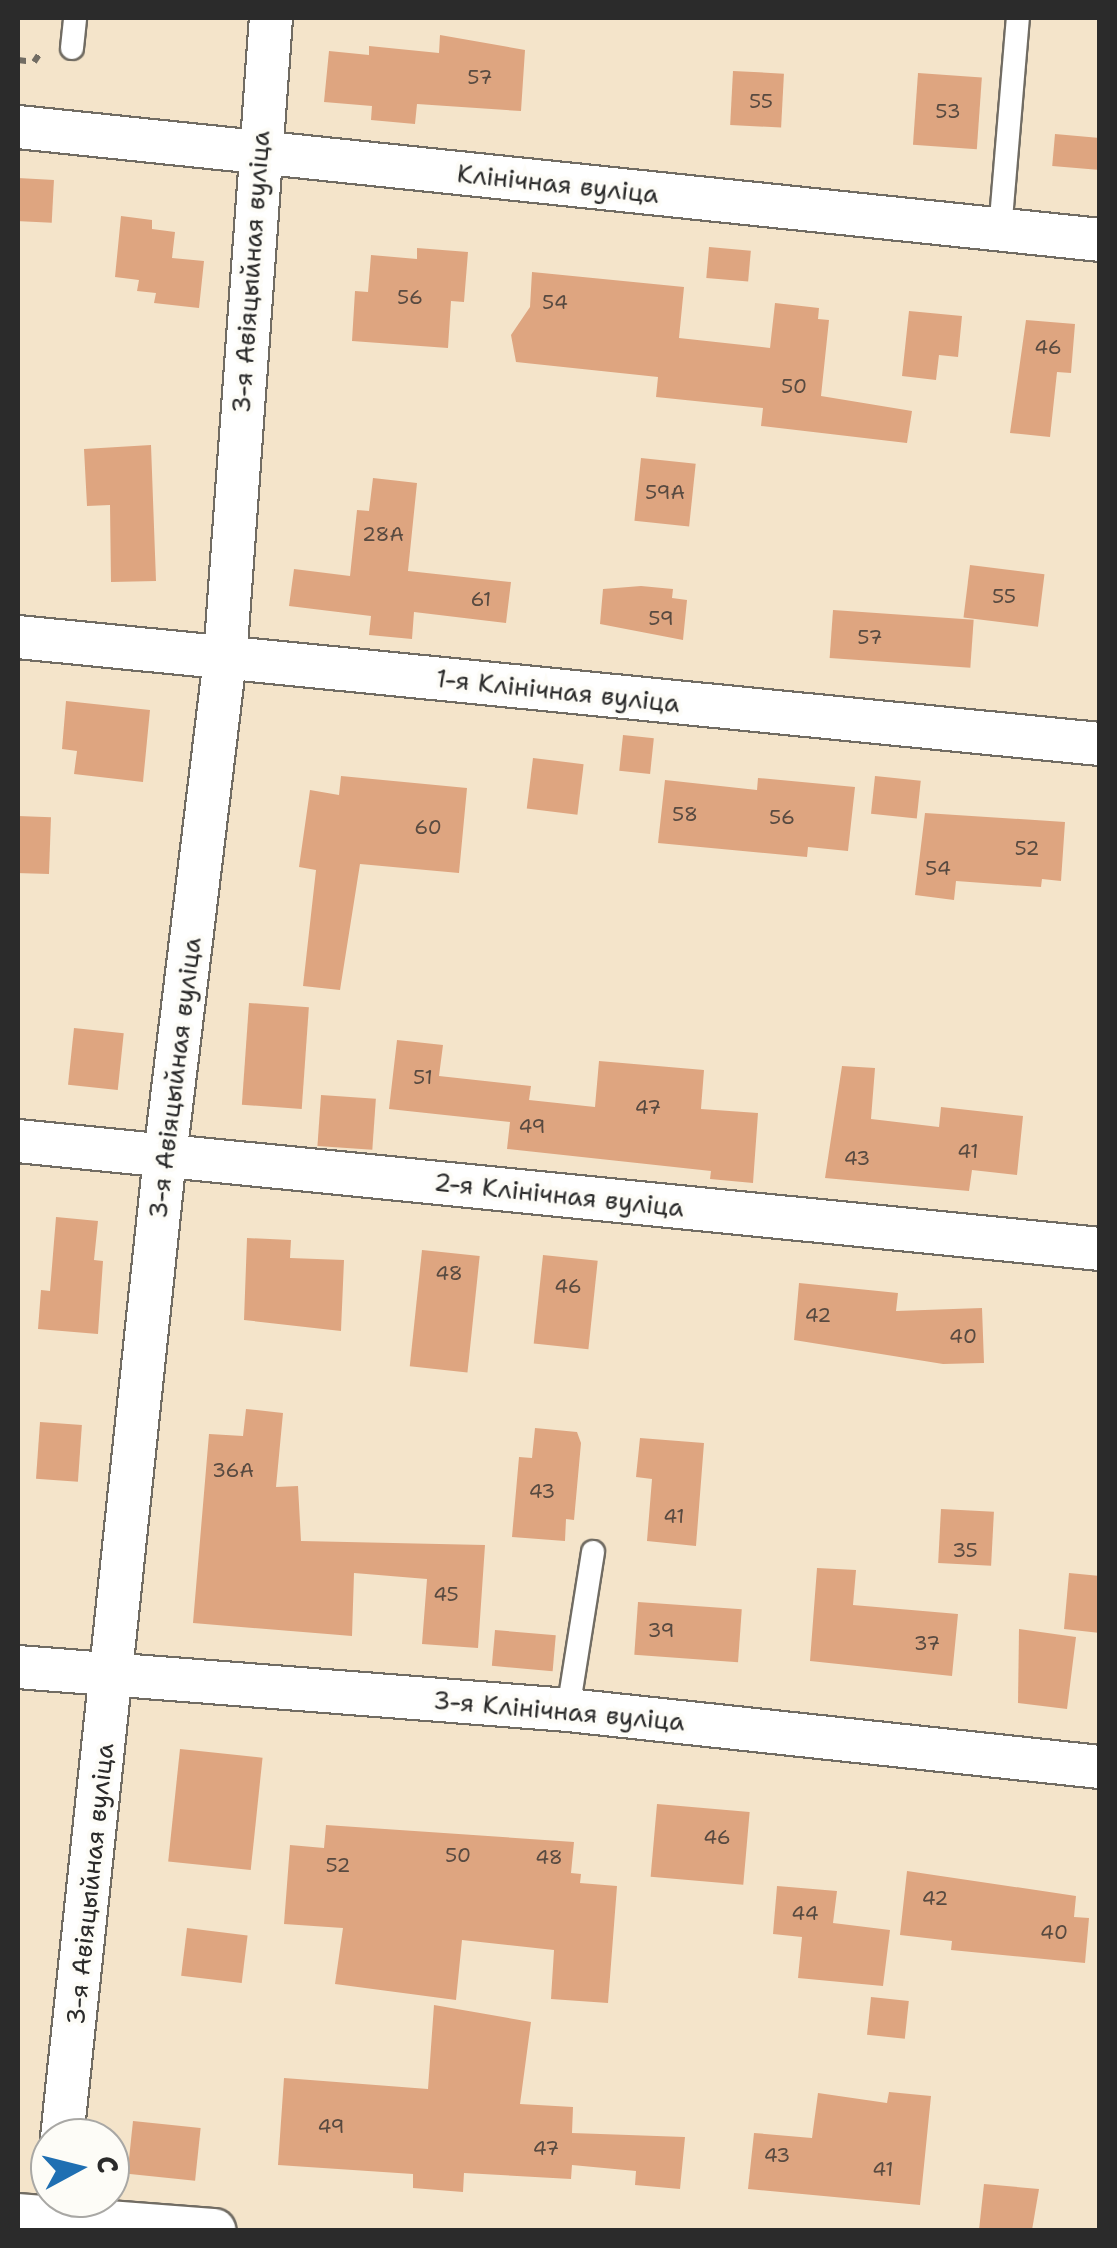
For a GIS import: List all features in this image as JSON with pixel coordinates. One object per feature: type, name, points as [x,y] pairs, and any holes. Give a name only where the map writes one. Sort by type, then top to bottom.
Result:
[{"type":"street","name":"3-я Авіяцыйная вуліца","points":[[64,2118],[165,1156],[226,659],[258,153],[272,18]]},
{"type":"street","name":"Клінічная вуліца","points":[[18,128],[1100,240]]},
{"type":"street","name":"1-я Клінічная вуліца","points":[[18,637],[1100,744]]},
{"type":"street","name":"2-я Клінічная вуліца","points":[[18,1141],[1100,1249]]},
{"type":"street","name":"3-я Клінічная вуліца","points":[[18,1667],[568,1710],[1100,1766]]},
{"type":"street","points":[[69,2218],[214,2230]]},
{"type":"lane","points":[[72,48],[75,18]]},
{"type":"lane","points":[[1000,231],[1018,18]]},
{"type":"lane","points":[[568,1710],[594,1552]]},
{"type":"building","points":[[440,35],[525,50],[521,111],[417,104],[415,124],[371,120],[372,106],[324,102],[329,51],[369,55],[369,46],[439,53]]},
{"type":"building","points":[[733,71],[784,74],[781,128],[730,125]]},
{"type":"building","points":[[918,73],[982,77],[977,149],[913,145]]},
{"type":"building","points":[[1055,134],[1100,138],[1097,170],[1052,166]]},
{"type":"building","points":[[18,178],[54,180],[52,223],[18,221]]},
{"type":"building","points":[[121,216],[152,220],[152,229],[175,232],[172,258],[204,261],[199,308],[154,303],[156,293],[137,291],[139,280],[115,277]]},
{"type":"building","points":[[709,247],[751,251],[748,282],[706,278]]},
{"type":"building","points":[[417,248],[468,252],[464,302],[451,301],[448,348],[352,341],[355,291],[368,292],[371,255],[417,259]]},
{"type":"building","points":[[532,272],[684,287],[679,338],[770,348],[775,303],[819,308],[818,319],[829,320],[821,396],[912,411],[907,443],[761,426],[763,408],[656,397],[658,377],[516,362],[511,335],[530,307]]},
{"type":"building","points":[[909,311],[962,316],[958,357],[939,355],[936,380],[902,376]]},
{"type":"building","points":[[1026,320],[1075,324],[1071,373],[1057,372],[1050,437],[1010,433]]},
{"type":"building","points":[[151,445],[156,581],[111,582],[110,505],[87,506],[84,449]]},
{"type":"building","points":[[641,458],[696,464],[689,526],[634,521]]},
{"type":"building","points":[[373,478],[417,483],[408,571],[511,582],[506,623],[414,612],[412,639],[369,635],[371,616],[289,606],[294,569],[350,576],[357,510],[369,511]]},
{"type":"building","points":[[970,565],[1044,574],[1038,627],[964,618]]},
{"type":"building","points":[[603,589],[673,589],[672,598],[687,600],[683,640],[600,624]]},
{"type":"building","points":[[833,610],[974,620],[970,668],[830,658]]},
{"type":"building","points":[[66,701],[150,710],[143,782],[74,774],[77,751],[62,749]]},
{"type":"building","points":[[623,735],[654,738],[650,774],[619,771]]},
{"type":"building","points":[[533,758],[584,764],[577,815],[527,809]]},
{"type":"building","points":[[341,776],[467,788],[459,873],[360,864],[340,990],[303,986],[316,870],[299,867],[310,790],[339,795]]},
{"type":"building","points":[[875,776],[921,781],[917,819],[871,814]]},
{"type":"building","points":[[758,778],[855,787],[848,851],[808,847],[807,857],[658,843],[665,780],[757,790]]},
{"type":"building","points":[[925,813],[1065,822],[1061,881],[1042,879],[1041,887],[956,881],[954,900],[915,895]]},
{"type":"building","points":[[18,816],[51,817],[49,874],[18,873]]},
{"type":"building","points":[[249,1003],[309,1007],[302,1109],[242,1105]]},
{"type":"building","points":[[74,1028],[124,1033],[118,1090],[68,1085]]},
{"type":"building","points":[[397,1040],[443,1045],[439,1076],[531,1086],[529,1100],[595,1107],[599,1061],[704,1070],[701,1109],[758,1113],[753,1183],[710,1179],[711,1171],[507,1149],[510,1122],[389,1109]]},
{"type":"building","points":[[842,1066],[875,1068],[871,1119],[939,1127],[941,1107],[1023,1116],[1017,1175],[972,1170],[969,1191],[825,1178]]},
{"type":"building","points":[[321,1095],[376,1099],[372,1150],[317,1146]]},
{"type":"building","points":[[56,1217],[98,1221],[94,1260],[103,1261],[98,1334],[38,1329],[41,1290],[50,1291]]},
{"type":"building","points":[[247,1238],[291,1240],[290,1258],[344,1260],[341,1331],[244,1320]]},
{"type":"building","points":[[422,1250],[480,1256],[467,1372],[410,1366]]},
{"type":"building","points":[[543,1255],[598,1261],[588,1349],[534,1344]]},
{"type":"building","points":[[799,1283],[898,1293],[896,1311],[982,1308],[984,1363],[943,1364],[794,1340]]},
{"type":"building","points":[[246,1409],[283,1413],[276,1487],[298,1486],[301,1541],[485,1545],[478,1648],[422,1644],[427,1579],[354,1573],[352,1636],[193,1623],[209,1434],[243,1436]]},
{"type":"building","points":[[40,1422],[82,1425],[78,1482],[36,1479]]},
{"type":"building","points":[[535,1428],[577,1432],[581,1443],[574,1520],[566,1519],[565,1541],[512,1537],[519,1457],[532,1458]]},
{"type":"building","points":[[640,1438],[704,1443],[696,1546],[647,1541],[652,1479],[636,1477]]},
{"type":"building","points":[[941,1509],[994,1512],[991,1566],[938,1563]]},
{"type":"building","points":[[817,1568],[856,1570],[853,1605],[958,1614],[952,1676],[810,1661]]},
{"type":"building","points":[[1069,1573],[1100,1576],[1100,1633],[1064,1629]]},
{"type":"building","points":[[638,1602],[742,1609],[738,1662],[634,1655]]},
{"type":"building","points":[[1019,1629],[1076,1637],[1067,1709],[1018,1703]]},
{"type":"building","points":[[495,1630],[556,1635],[553,1671],[492,1666]]},
{"type":"building","points":[[180,1749],[263,1758],[251,1870],[168,1861]]},
{"type":"building","points":[[657,1804],[750,1812],[743,1885],[651,1877]]},
{"type":"building","points":[[326,1825],[574,1842],[571,1873],[581,1874],[580,1883],[617,1886],[608,2003],[551,1999],[554,1950],[462,1940],[456,2000],[335,1984],[343,1928],[284,1924],[290,1845],[324,1848]]},
{"type":"building","points":[[907,1871],[1076,1896],[1074,1917],[1089,1918],[1085,1963],[951,1950],[952,1941],[900,1935]]},
{"type":"building","points":[[777,1886],[837,1891],[833,1923],[890,1930],[883,1986],[798,1978],[802,1937],[773,1934]]},
{"type":"building","points":[[187,1928],[248,1935],[242,1983],[181,1976]]},
{"type":"building","points":[[871,1997],[909,2001],[905,2039],[867,2035]]},
{"type":"building","points":[[434,2005],[531,2022],[520,2104],[573,2107],[572,2133],[685,2137],[680,2189],[635,2185],[636,2171],[572,2165],[571,2179],[464,2173],[463,2192],[413,2188],[413,2174],[278,2165],[284,2078],[428,2089]]},
{"type":"building","points":[[889,2092],[931,2096],[920,2205],[748,2189],[754,2133],[812,2138],[818,2093],[887,2103]]},
{"type":"building","points":[[133,2121],[201,2128],[195,2181],[130,2174]]},
{"type":"building","points":[[984,2184],[1039,2189],[1032,2230],[979,2230]]}]
